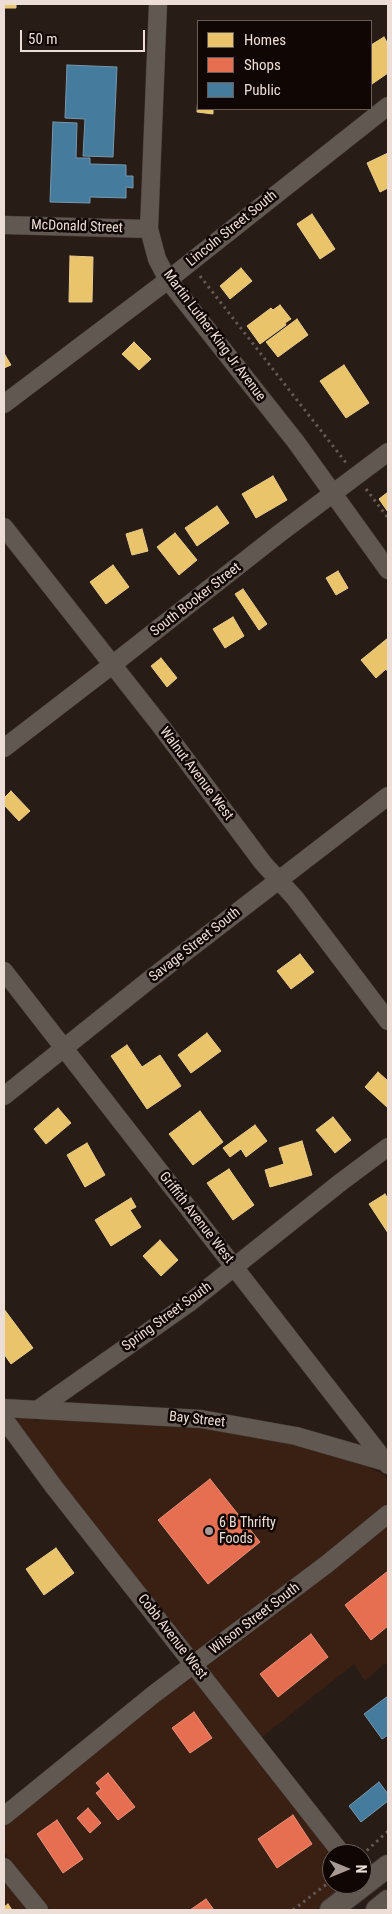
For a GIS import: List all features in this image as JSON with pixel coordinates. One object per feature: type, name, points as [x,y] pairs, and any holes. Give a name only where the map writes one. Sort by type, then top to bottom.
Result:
[{"type":"street","name":"Martin Luther King Jr Avenue","points":[[158,4],[149,229],[157,259],[168,280],[296,442],[388,570]]},
{"type":"street","name":"Lincoln Street South","points":[[4,404],[190,263],[387,106]]},
{"type":"street","name":"McDonald Street","points":[[4,225],[149,229]]},
{"type":"street","name":"South Booker Street","points":[[4,748],[280,533],[388,452]]},
{"type":"street","name":"Walnut Avenue West","points":[[4,527],[258,856],[295,898],[388,1021]]},
{"type":"street","name":"Savage Street South","points":[[4,1096],[149,980],[388,796]]},
{"type":"street","name":"Griffith Avenue West","points":[[4,971],[387,1464]]},
{"type":"street","name":"Spring Street South","points":[[37,1410],[181,1308],[388,1147]]},
{"type":"street","name":"Bay Street","points":[[4,1408],[201,1419],[296,1436],[387,1464]]},
{"type":"street","name":"Cobb Avenue West","points":[[4,1418],[54,1487],[334,1844]]},
{"type":"street","name":"Wilson Street South","points":[[4,1816],[154,1694],[194,1666],[327,1564],[388,1514]]},
{"type":"street","points":[[372,1876],[388,1866]]},
{"type":"street","points":[[4,1867],[39,1910]]},
{"type":"street","points":[[372,1892],[383,1907]]},
{"type":"street","points":[[331,1910],[349,1894]]},
{"type":"path","points":[[190,263],[388,518]]},
{"type":"path","points":[[372,1846],[388,1831]]},
{"type":"path","points":[[293,1910],[322,1888]]},
{"type":"shaded area","points":[[14,1417],[32,1418],[36,1422],[41,1419],[200,1427],[294,1444],[367,1466],[384,1475],[388,1481],[388,1503],[196,1653],[62,1483]]},
{"type":"shaded area","points":[[388,1525],[388,1666],[385,1663],[365,1681],[354,1664],[262,1737],[207,1667]]},
{"type":"shaded area","points":[[192,1678],[323,1844],[322,1894],[337,1894],[316,1910],[51,1910],[4,1852],[4,1827],[160,1700]]},
{"type":"shaded area","points":[[4,1881],[27,1910],[4,1910]]},
{"type":"building: Homes","points":[[4,4],[16,4],[16,8],[4,8]]},
{"type":"building: Homes","points":[[384,37],[388,44],[388,73],[372,84],[372,44]]},
{"type":"building: Homes","points":[[197,110],[213,110],[213,114],[197,112]]},
{"type":"building: Homes","points":[[388,153],[388,188],[380,192],[367,163]]},
{"type":"building: Homes","points":[[312,214],[335,249],[320,259],[297,224]]},
{"type":"building: Homes","points":[[70,256],[93,257],[92,302],[69,302]]},
{"type":"building: Homes","points":[[241,268],[252,281],[230,299],[220,286]]},
{"type":"building: Homes","points":[[280,305],[291,319],[285,323],[286,325],[260,344],[247,326],[271,308],[273,310]]},
{"type":"building: Homes","points":[[297,319],[308,335],[278,357],[266,342]]},
{"type":"building: Homes","points":[[134,342],[151,359],[139,370],[122,354]]},
{"type":"building: Homes","points":[[4,356],[11,365],[4,368]]},
{"type":"building: Homes","points":[[344,365],[369,403],[346,418],[320,381]]},
{"type":"building: Homes","points":[[273,476],[287,500],[256,518],[242,494]]},
{"type":"building: Homes","points":[[388,492],[388,512],[379,499]]},
{"type":"building: Homes","points":[[217,506],[229,523],[197,546],[185,528]]},
{"type":"building: Homes","points":[[142,529],[148,551],[132,555],[126,534]]},
{"type":"building: Homes","points":[[175,533],[197,560],[179,575],[157,547]]},
{"type":"building: Homes","points":[[113,565],[129,587],[106,604],[90,582]]},
{"type":"building: Homes","points":[[338,571],[348,588],[336,595],[326,578]]},
{"type":"building: Homes","points":[[243,589],[267,624],[259,630],[235,594]]},
{"type":"building: Homes","points":[[233,617],[244,636],[225,648],[213,629]]},
{"type":"building: Homes","points":[[388,638],[388,672],[386,669],[376,678],[361,660]]},
{"type":"building: Homes","points":[[161,658],[177,678],[167,687],[151,666]]},
{"type":"building: Homes","points":[[11,791],[30,811],[19,821],[4,805],[4,798]]},
{"type":"building: Homes","points":[[300,954],[314,972],[291,989],[277,971]]},
{"type":"building: Homes","points":[[207,1033],[221,1051],[191,1073],[178,1055]]},
{"type":"building: Homes","points":[[127,1045],[142,1067],[160,1055],[181,1086],[147,1109],[111,1056]]},
{"type":"building: Homes","points":[[378,1072],[388,1081],[388,1108],[365,1087]]},
{"type":"building: Homes","points":[[58,1108],[71,1123],[46,1144],[34,1129]]},
{"type":"building: Homes","points":[[200,1111],[223,1142],[193,1165],[169,1134]]},
{"type":"building: Homes","points":[[333,1117],[351,1140],[335,1153],[316,1130]]},
{"type":"building: Homes","points":[[255,1125],[267,1141],[246,1157],[241,1149],[230,1157],[223,1148]]},
{"type":"building: Homes","points":[[302,1141],[312,1175],[270,1187],[265,1170],[284,1164],[279,1148]]},
{"type":"building: Homes","points":[[87,1143],[105,1175],[85,1187],[67,1155]]},
{"type":"building: Homes","points":[[229,1169],[254,1205],[233,1220],[207,1183]]},
{"type":"building: Homes","points":[[385,1194],[388,1199],[388,1233],[369,1204]]},
{"type":"building: Homes","points":[[131,1198],[136,1207],[130,1210],[141,1227],[111,1246],[95,1220]]},
{"type":"building: Homes","points":[[160,1240],[178,1260],[161,1276],[143,1256]]},
{"type":"building: Homes","points":[[4,1309],[33,1348],[11,1364],[4,1354]]},
{"type":"building: Homes","points":[[56,1548],[74,1573],[44,1595],[26,1569]]},
{"type":"building: Homes","points":[[8,1904],[12,1910],[4,1910],[4,1907]]},
{"type":"building: Shops","name":"6 B Thrifty Foods","points":[[210,1479],[260,1542],[208,1584],[158,1520]]},
{"type":"building: Shops","points":[[388,1571],[388,1626],[371,1640],[345,1605]]},
{"type":"building: Shops","points":[[311,1634],[328,1657],[278,1697],[260,1674]]},
{"type":"building: Shops","points":[[194,1712],[212,1738],[190,1753],[172,1728]]},
{"type":"building: Shops","points":[[108,1773],[135,1807],[118,1820],[96,1793],[101,1789],[96,1783]]},
{"type":"building: Shops","points":[[88,1808],[101,1823],[90,1833],[77,1818]]},
{"type":"building: Shops","points":[[293,1815],[312,1844],[277,1868],[258,1839]]},
{"type":"building: Shops","points":[[57,1820],[83,1859],[63,1873],[37,1834]]},
{"type":"building: Shops","points":[[206,1899],[214,1910],[190,1910]]},
{"type":"building: Public","points":[[67,65],[117,67],[113,157],[83,156],[85,119],[65,118]]},
{"type":"building: Public","points":[[53,122],[77,123],[76,158],[90,158],[90,164],[126,165],[126,176],[133,176],[133,188],[126,187],[126,198],[90,197],[90,203],[50,202]]},
{"type":"building: Public","points":[[388,1696],[388,1735],[382,1739],[364,1714]]},
{"type":"building: Public","points":[[379,1782],[388,1794],[388,1801],[361,1822],[349,1806]]},
{"type":"place","name":"6 B Thrifty Foods","points":[[209,1531]]}]
